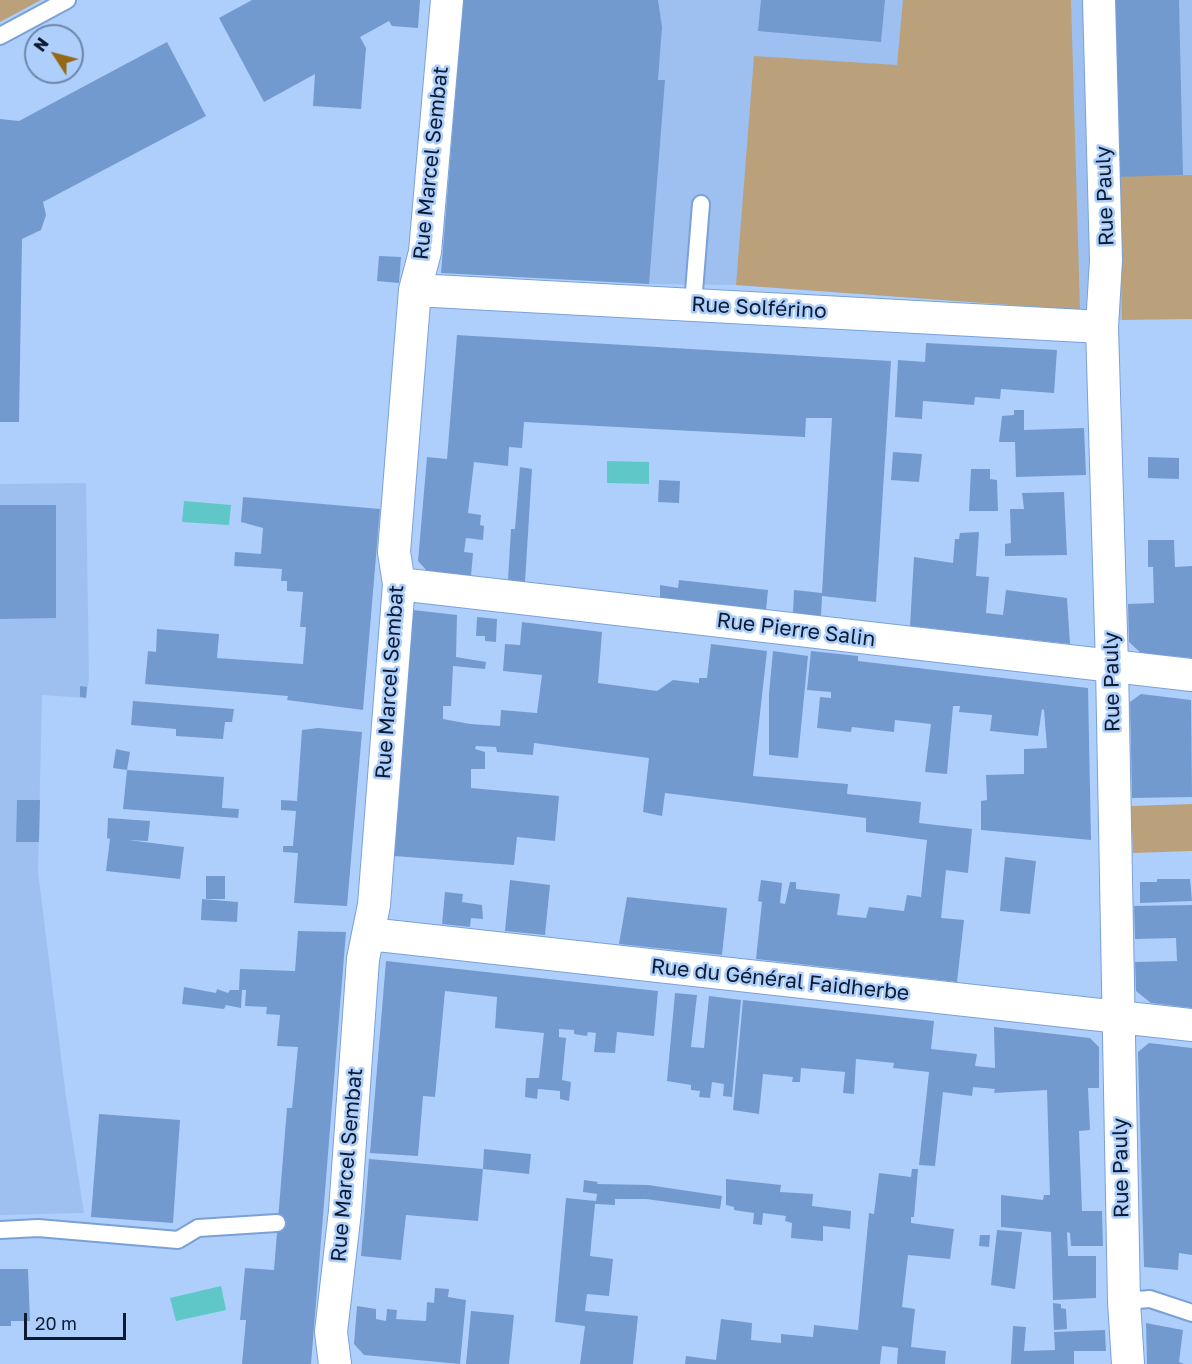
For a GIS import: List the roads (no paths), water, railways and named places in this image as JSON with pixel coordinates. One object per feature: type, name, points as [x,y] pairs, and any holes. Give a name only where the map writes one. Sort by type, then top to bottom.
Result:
[{"type":"street","name":"Rue Marcel Sembat","points":[[335,1364],[331,1332],[334,1211],[363,959],[374,905],[399,585],[394,552],[415,290],[425,252],[447,0]]},
{"type":"street","name":"Rue Pauly","points":[[1099,0],[1106,260],[1102,327],[1112,666],[1124,1301],[1128,1364]]},
{"type":"street","name":"Rue Solférino","points":[[415,290],[1102,327]]},
{"type":"street","name":"Rue Pierre Salin","points":[[399,585],[1192,675]]},
{"type":"street","name":"Rue du Général Faidherbe","points":[[369,934],[1192,1025]]},
{"type":"lane","points":[[0,36],[67,0]]},
{"type":"lane","points":[[693,304],[701,204]]},
{"type":"lane","points":[[0,1230],[38,1228],[178,1240],[198,1228],[277,1223]]},
{"type":"lane","points":[[1124,1301],[1150,1299],[1192,1313]]}]
